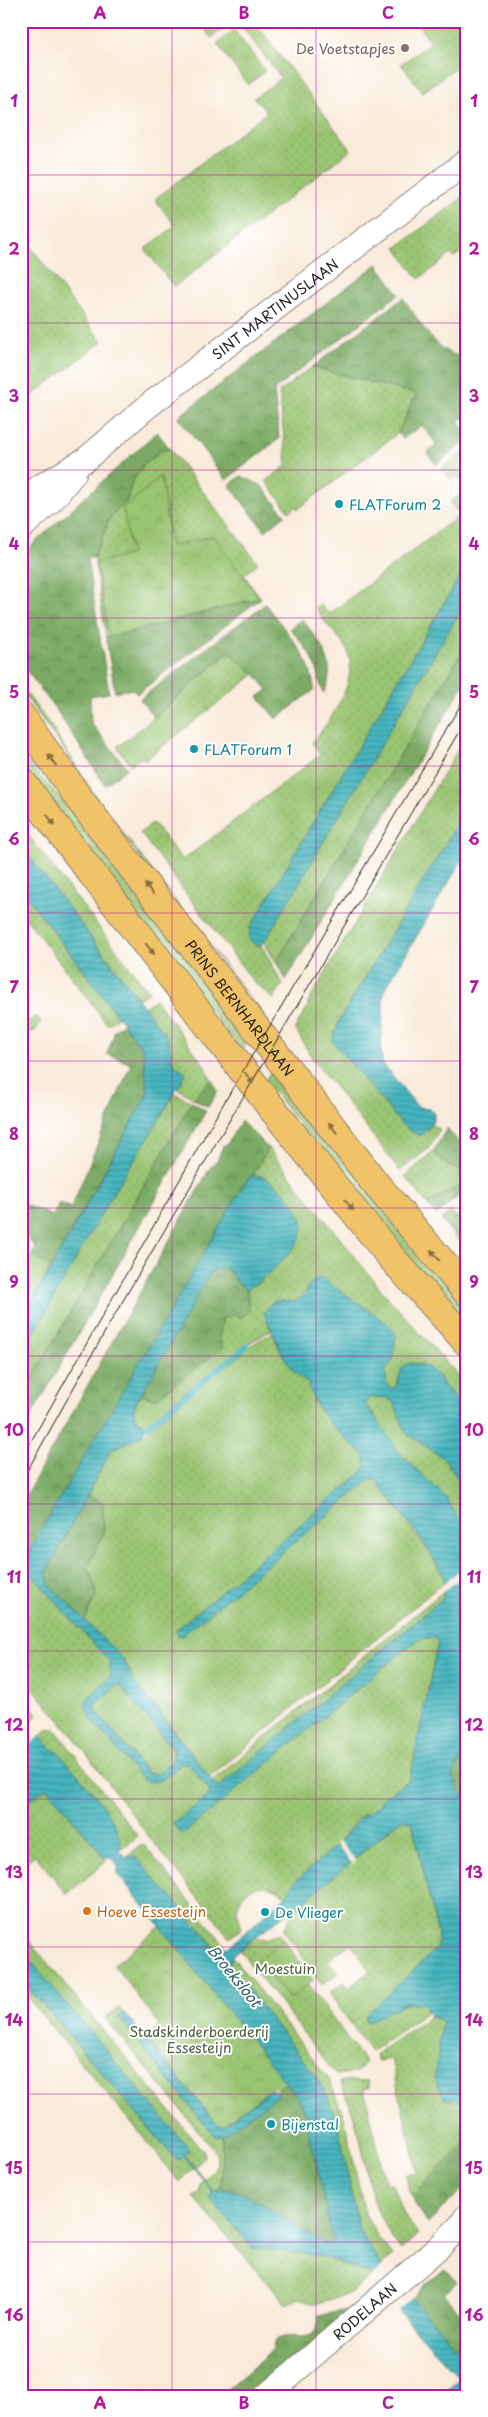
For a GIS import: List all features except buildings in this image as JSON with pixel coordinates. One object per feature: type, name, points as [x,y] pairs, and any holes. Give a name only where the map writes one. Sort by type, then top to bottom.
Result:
[{"type":"main road","name":"PRINS BERNHARDLAAN","points":[[21,716],[80,800],[225,988],[376,1183],[467,1292]]},
{"type":"main road","points":[[21,781],[271,1108],[390,1256],[467,1342]]},
{"type":"street","name":"SINT MARTINUSLAAN","points":[[21,501],[41,486],[85,460],[148,406],[467,161]]},
{"type":"street","name":"SINT MARTINUSLAAN","points":[[21,528],[54,498],[85,460]]},
{"type":"street","name":"RODELAAN","points":[[266,2396],[406,2276],[465,2221]]},
{"type":"green space","points":[[199,21],[233,21],[211,38]]},
{"type":"green space","points":[[238,21],[254,21],[351,150],[174,287],[145,249],[175,226],[155,199],[267,112],[254,98],[281,78]]},
{"type":"green space","points":[[415,21],[467,21],[467,59],[423,92],[401,64],[431,43]]},
{"type":"green space","points":[[234,30],[265,71],[248,85],[217,44]]},
{"type":"green space","points":[[467,194],[467,248],[454,257],[451,254],[419,279],[396,248]]},
{"type":"green space","points":[[21,234],[102,342],[21,404]]},
{"type":"green space","points":[[377,264],[399,294],[274,390],[279,439],[226,480],[178,417]]},
{"type":"green space","points":[[403,298],[422,326],[439,345],[448,352],[457,355],[467,355],[467,415],[459,421],[467,432],[467,441],[436,465],[427,453],[437,445],[422,425],[403,439],[398,433],[416,394],[312,367]]},
{"type":"green space","points":[[312,367],[417,394],[398,433],[298,509],[296,506],[289,512],[266,481],[287,465],[279,392]]},
{"type":"green space","points":[[157,432],[170,449],[162,450],[145,464],[133,480],[126,502],[111,516],[94,557],[87,559],[109,693],[90,696],[91,723],[127,768],[105,785],[57,711],[21,663],[21,558],[32,545]]},
{"type":"green space","points":[[467,448],[467,488],[456,475],[450,479],[441,469]]},
{"type":"green space","points":[[170,449],[258,563],[244,575],[261,598],[106,638],[94,557],[111,516],[126,502],[133,480],[145,464],[162,450]]},
{"type":"green space","points":[[161,476],[171,546],[213,536],[259,598],[109,637],[96,563],[131,554],[123,508]]},
{"type":"green space","points":[[241,476],[261,485],[285,515],[265,531],[229,485]]},
{"type":"green space","points":[[467,490],[467,565],[250,928],[255,945],[261,945],[283,984],[273,999],[253,981],[140,833],[153,823],[183,860],[320,755],[312,742],[327,723],[342,698],[350,672],[350,660],[343,643],[322,618],[316,607],[320,604],[329,614],[460,515],[450,502]]},
{"type":"green space","points":[[261,598],[137,694],[133,689],[115,692],[106,638]]},
{"type":"green space","points":[[467,600],[467,644],[276,962],[263,941]]},
{"type":"green space","points":[[265,604],[303,655],[312,678],[314,690],[276,719],[258,697],[268,690],[255,674],[228,652],[154,718],[140,699]]},
{"type":"green space","points":[[302,619],[315,636],[328,662],[328,682],[324,693],[312,658],[290,628]]},
{"type":"green space","points":[[467,644],[467,679],[286,980],[276,962]]},
{"type":"green space","points":[[229,652],[255,674],[145,760],[142,757],[131,765],[117,747],[154,718]]},
{"type":"green space","points":[[21,686],[50,725],[98,800],[263,1015],[95,800],[64,749],[21,691]]},
{"type":"green space","points":[[467,734],[467,808],[340,1019],[332,1041],[425,1134],[431,1125],[440,1129],[428,1149],[400,1171],[312,1058],[295,1028],[309,1005],[307,1004]]},
{"type":"green space","points":[[21,756],[76,814],[250,1038],[242,1051],[21,765]]},
{"type":"green space","points":[[21,826],[149,992],[139,999],[21,846]]},
{"type":"green space","points":[[21,889],[118,1017],[108,1025],[21,912]]},
{"type":"green space","points":[[155,999],[205,1066],[211,1079],[194,1099],[177,1088],[186,1073],[173,1064],[168,1038],[144,1007]]},
{"type":"green space","points":[[21,1011],[29,1021],[36,1016],[41,1022],[35,1031],[27,1033],[21,1025]]},
{"type":"green space","points":[[123,1023],[143,1049],[148,1093],[51,1267],[32,1255],[35,1248],[21,1230],[21,1203],[53,1216],[59,1203],[71,1208],[131,1064],[107,1054],[113,1032]]},
{"type":"green space","points":[[273,1068],[420,1254],[467,1306],[467,1328],[411,1265],[265,1081]]},
{"type":"green space","points":[[211,1079],[218,1091],[208,1107],[194,1099]]},
{"type":"green space","points":[[175,1093],[192,1102],[21,1398],[21,1356],[117,1186]]},
{"type":"green space","points":[[192,1102],[206,1111],[21,1434],[21,1398]]},
{"type":"green space","points":[[241,1121],[268,1148],[253,1175],[246,1181],[21,1568],[21,1504],[210,1168],[218,1159],[223,1145],[226,1146]]},
{"type":"green space","points":[[447,1128],[462,1146],[459,1149],[467,1159],[467,1172],[448,1166],[433,1152]]},
{"type":"green space","points":[[268,1148],[382,1291],[467,1385],[467,1410],[444,1386],[439,1376],[402,1368],[397,1386],[392,1388],[387,1386],[385,1372],[393,1359],[387,1323],[362,1307],[311,1283],[301,1299],[292,1303],[274,1301],[264,1313],[271,1330],[246,1345],[153,1417],[146,1425],[135,1419],[134,1407],[141,1394],[155,1399],[219,1337],[223,1318],[236,1315],[242,1318],[249,1311],[247,1290],[261,1281],[264,1176],[253,1175]]},
{"type":"green space","points":[[433,1152],[448,1166],[467,1173],[463,1184],[427,1204],[405,1176]]},
{"type":"green space","points":[[467,1173],[467,1189],[436,1215],[427,1204],[463,1184]]},
{"type":"green space","points":[[451,1211],[457,1217],[459,1215],[467,1224],[467,1250],[441,1220]]},
{"type":"green space","points":[[32,1255],[51,1267],[21,1323],[21,1276]]},
{"type":"green space","points":[[227,1268],[237,1282],[247,1290],[249,1311],[242,1318],[236,1315],[223,1318],[219,1337],[223,1348],[155,1399],[141,1394],[212,1269]]},
{"type":"green space","points":[[272,1333],[294,1372],[308,1383],[311,1394],[323,1414],[365,1456],[366,1466],[359,1475],[176,1630],[182,1635],[371,1479],[377,1481],[433,1558],[445,1581],[210,1777],[134,1681],[123,1659],[48,1583],[47,1571],[111,1450],[141,1436],[197,1388],[242,1354],[248,1347]]},
{"type":"green space","points":[[386,1397],[394,1402],[406,1433],[445,1459],[467,1493],[466,1533],[446,1498],[402,1456],[365,1403],[369,1398]]},
{"type":"green space","points":[[87,1495],[103,1503],[104,1534],[88,1566],[97,1593],[85,1620],[48,1583],[47,1571]]},
{"type":"green space","points":[[29,1556],[26,1564],[30,1573],[110,1662],[110,1677],[85,1707],[92,1720],[141,1778],[147,1781],[158,1781],[182,1763],[188,1763],[211,1793],[173,1824],[182,1835],[409,1646],[419,1640],[431,1638],[438,1641],[410,1779],[382,1799],[376,1808],[358,1818],[341,1840],[305,1873],[286,1896],[279,1890],[271,1887],[263,1886],[249,1890],[239,1902],[237,1911],[242,1928],[230,1938],[150,1838],[70,1732],[21,1674],[21,1568]]},
{"type":"green space","points":[[467,1580],[467,1638],[458,1624],[456,1612],[460,1584]]},
{"type":"green space","points":[[446,1589],[441,1600],[218,1788],[212,1781]]},
{"type":"green space","points":[[119,1684],[174,1750],[173,1760],[158,1774],[148,1773],[95,1710],[95,1704]]},
{"type":"green space","points":[[21,1695],[38,1715],[29,1723],[21,1713]]},
{"type":"green space","points":[[50,1728],[55,1729],[137,1835],[135,1839],[120,1849],[59,1753],[52,1749],[40,1736]]},
{"type":"green space","points":[[467,1748],[467,1799],[460,1792],[452,1776]]},
{"type":"green space","points":[[22,1752],[28,1765],[26,1772],[21,1778]]},
{"type":"green space","points":[[47,1787],[107,1861],[67,1894],[35,1855],[23,1864],[21,1862],[21,1806]]},
{"type":"green space","points":[[402,1819],[412,1822],[438,1935],[437,1948],[365,2017],[367,2022],[410,2003],[425,2003],[427,2012],[371,2052],[329,1993],[344,1982],[349,1988],[370,1971],[351,1943],[328,1960],[338,1974],[322,1985],[284,1930],[290,1919],[291,1909],[306,1900]]},
{"type":"green space","points":[[140,1846],[145,1846],[227,1948],[220,1951],[216,1950],[197,1924],[127,1857]]},
{"type":"green space","name":"Stadskinderboerderij Essesteijn","points":[[161,1926],[286,2082],[278,2089],[274,2086],[223,2126],[218,2125],[148,2041],[159,2024],[114,1965]]},
{"type":"green space","points":[[21,1931],[204,2152],[205,2157],[180,2182],[21,1990],[21,1979],[177,2161],[190,2151],[21,1950]]},
{"type":"green space","points":[[280,1934],[283,1939],[259,1961],[290,1999],[308,1984],[365,2062],[358,2072],[336,2075],[240,1951],[254,1937],[266,1939]]},
{"type":"green space","name":"Moestuin","points":[[283,1939],[313,1980],[290,1999],[258,1961]]},
{"type":"green space","points":[[232,1956],[330,2081],[344,2117],[365,2214],[378,2237],[393,2256],[382,2266],[359,2231],[338,2125],[314,2074],[229,1965]]},
{"type":"green space","points":[[119,2007],[123,2012],[118,2017],[197,2112],[214,2136],[222,2136],[221,2188],[213,2192],[233,2225],[252,2248],[321,2256],[372,2275],[351,2293],[315,2304],[300,2298],[286,2304],[193,2197],[199,2193],[200,2183],[214,2169],[217,2156],[215,2151],[105,2018]]},
{"type":"green space","points":[[430,2016],[442,2021],[442,2034],[459,2102],[467,2102],[467,2142],[412,2196],[409,2192],[406,2175],[417,2172],[391,2059],[378,2061],[375,2055]]},
{"type":"green space","points":[[353,2080],[368,2081],[369,2088],[364,2089],[386,2184],[393,2184],[404,2214],[418,2234],[401,2250],[389,2233],[374,2200],[353,2114],[340,2082]]},
{"type":"green space","points":[[286,2082],[301,2102],[306,2116],[334,2243],[323,2243],[246,2194],[221,2188],[222,2136],[278,2095],[278,2089]]},
{"type":"green space","points":[[467,2142],[467,2184],[428,2224],[417,2208],[412,2196]]},
{"type":"green space","points":[[446,2269],[457,2282],[444,2294],[467,2321],[467,2360],[412,2300],[427,2283]]},
{"type":"green space","points":[[363,2300],[253,2396],[219,2396],[273,2350],[274,2342],[280,2338],[308,2336],[317,2327],[318,2316],[346,2310]]},
{"type":"water","points":[[467,565],[467,600],[269,934],[261,945],[255,945],[249,939],[250,928]]},
{"type":"water","points":[[467,808],[467,852],[384,991],[381,1051],[383,1064],[417,1106],[429,1108],[434,1114],[434,1121],[420,1136],[404,1127],[332,1041],[340,1019]]},
{"type":"water","points":[[21,846],[168,1038],[173,1063],[186,1073],[149,1137],[117,1186],[21,1356],[21,1323],[148,1093],[143,1049],[21,889]]},
{"type":"water","name":"Broeksloot","points":[[253,1175],[258,1176],[272,1182],[281,1189],[300,1215],[303,1224],[301,1235],[289,1253],[262,1279],[247,1290],[237,1282],[227,1268],[212,1270],[134,1407],[135,1419],[147,1426],[141,1436],[111,1450],[47,1571],[48,1583],[123,1659],[134,1681],[218,1788],[441,1600],[446,1586],[442,1572],[426,1546],[377,1481],[371,1479],[182,1636],[178,1635],[176,1630],[359,1475],[366,1466],[365,1456],[330,1423],[316,1404],[308,1383],[294,1372],[284,1357],[264,1313],[274,1301],[297,1301],[301,1299],[306,1294],[309,1285],[322,1278],[387,1323],[396,1334],[393,1359],[385,1372],[387,1386],[392,1388],[397,1386],[402,1368],[408,1363],[422,1365],[431,1369],[467,1410],[467,1493],[445,1459],[406,1433],[394,1402],[385,1397],[369,1398],[365,1403],[402,1456],[446,1498],[467,1532],[466,1573],[460,1584],[456,1603],[456,1624],[467,1638],[467,1748],[452,1776],[460,1792],[467,1799],[467,2102],[445,2099],[435,2079],[442,2021],[430,2016],[424,2003],[406,2003],[367,2022],[365,2016],[437,1948],[438,1935],[412,1822],[401,1819],[306,1900],[291,1909],[232,1956],[229,1965],[314,2074],[326,2093],[338,2125],[359,2231],[382,2266],[467,2360],[467,2387],[457,2396],[439,2396],[459,2378],[399,2311],[372,2275],[321,2256],[252,2248],[209,2198],[213,2192],[184,2156],[177,2161],[21,1979],[21,1950],[190,2150],[185,2155],[214,2191],[221,2188],[246,2194],[323,2243],[333,2243],[306,2116],[301,2102],[118,1874],[118,1866],[111,1857],[104,1857],[47,1788],[21,1806],[21,1778],[25,1774],[27,1764],[20,1746],[21,1713],[52,1749],[59,1753],[98,1799],[115,1826],[120,1839],[120,1850],[127,1857],[135,1856],[216,1950],[220,1951],[227,1948],[286,1896],[294,1883],[343,1839],[361,1816],[369,1813],[380,1804],[382,1799],[410,1779],[438,1641],[434,1638],[423,1638],[409,1646],[182,1835],[173,1824],[211,1793],[188,1763],[182,1763],[158,1781],[147,1781],[141,1778],[92,1720],[85,1707],[87,1699],[110,1677],[110,1662],[30,1573],[26,1564],[38,1535],[246,1181]],"holes":[[[119,1684],[174,1750],[173,1760],[158,1774],[147,1773],[95,1710],[95,1704]]]},
{"type":"water","points":[[123,2012],[218,2125],[223,2126],[269,2091],[274,2089],[278,2095],[222,2136],[214,2136],[118,2017]]},
{"type":"pier","points":[[467,1564],[466,1573],[444,1591],[443,1584]]},
{"type":"pier","points":[[32,1722],[42,1734],[21,1752],[21,1732]]},
{"type":"pier","points":[[339,1841],[356,1861],[353,1864],[335,1844]]},
{"type":"pier","points":[[384,2265],[413,2297],[396,2312],[370,2278]]},
{"type":"waterway","points":[[147,1426],[247,1346]]},
{"type":"tram line","points":[[21,1459],[212,1123],[467,694]]},
{"type":"tram line","points":[[21,1482],[111,1321],[467,718]]},
{"type":"place","name":"De Voetstapjes","points":[[405,48]]},
{"type":"place","name":"FLATForum 2","points":[[339,504]]},
{"type":"place","name":"FLATForum 1","points":[[194,749]]},
{"type":"place","name":"Hoeve Essesteijn","points":[[87,1911]]},
{"type":"place","name":"De Vlieger","points":[[265,1912]]},
{"type":"place","name":"Bijenstal","points":[[271,2124]]}]
